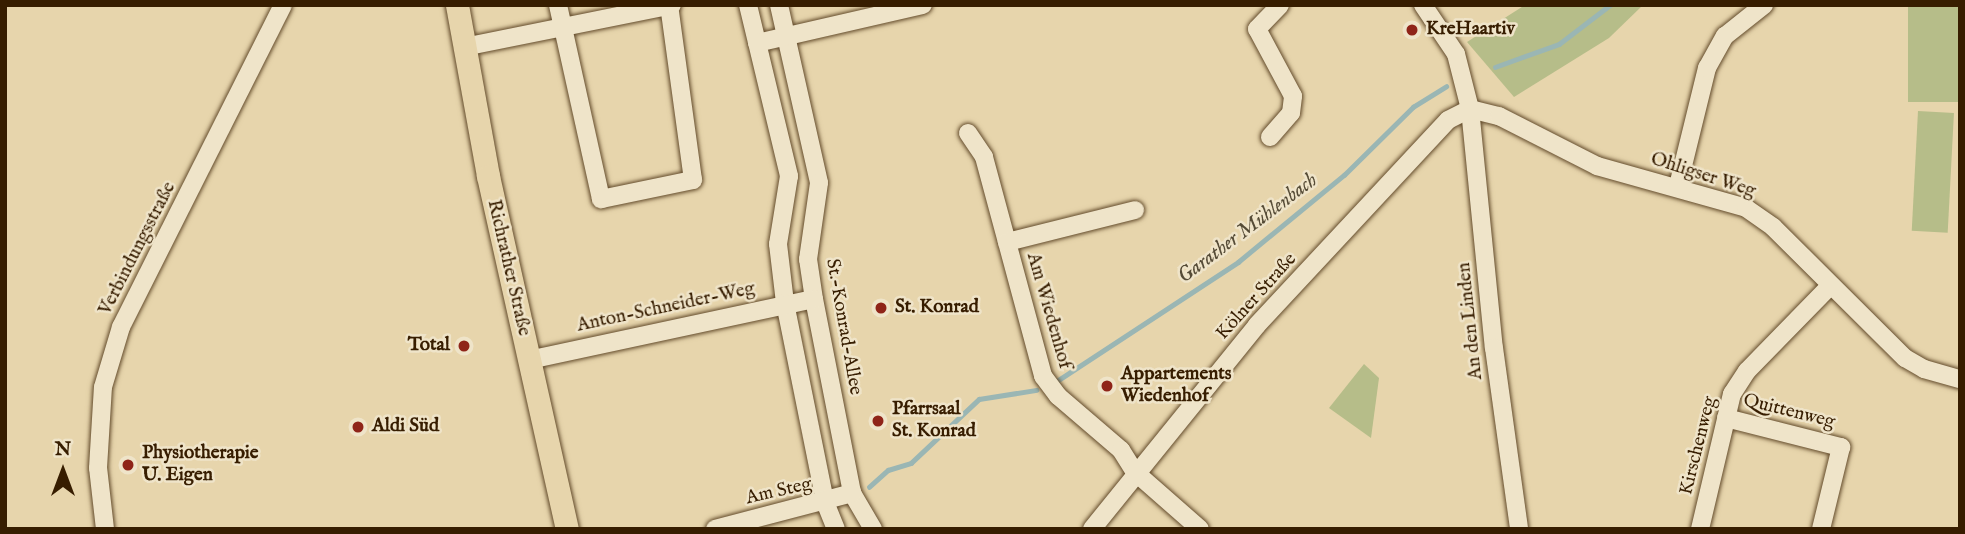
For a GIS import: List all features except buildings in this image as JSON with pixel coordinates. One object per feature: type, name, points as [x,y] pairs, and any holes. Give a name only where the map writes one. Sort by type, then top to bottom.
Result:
[{"type":"main road","name":"Richrather Straße","points":[[457,5],[529,360],[567,529]]},
{"type":"street","name":"Verbindungsstraße","points":[[105,529],[98,468],[103,387],[121,327],[283,5]]},
{"type":"street","points":[[464,47],[561,29],[670,5],[693,180],[601,199],[561,29],[558,5]]},
{"type":"street","points":[[748,5],[789,176],[778,244],[785,303],[825,502],[836,529]]},
{"type":"street","name":"St.-Konrad-Allee","points":[[779,5],[819,183],[808,259],[814,299],[852,493],[873,529]]},
{"type":"street","points":[[757,43],[922,5]]},
{"type":"street","points":[[1270,137],[1291,113],[1293,96],[1257,29],[1280,5]]},
{"type":"street","name":"An den Linden","points":[[1423,5],[1456,54],[1470,109],[1494,348],[1519,529]]},
{"type":"street","points":[[1678,186],[1707,68],[1725,36],[1764,5]]},
{"type":"street","name":"Ohligser Weg","points":[[1470,109],[1492,113],[1597,166],[1678,186],[1746,208],[1773,227],[1905,358],[1924,369],[1960,379]]},
{"type":"street","name":"Kölner Straße","points":[[1092,529],[1135,472],[1257,326],[1448,120],[1470,109]]},
{"type":"street","name":"Am Wiedenhof","points":[[968,133],[984,157],[1043,376],[1058,396],[1121,450],[1135,472],[1200,529]]},
{"type":"street","points":[[1007,242],[1135,210]]},
{"type":"street","name":"Kirschenweg","points":[[1700,529],[1732,394],[1747,371],[1831,285]]},
{"type":"street","name":"Anton-Schneider-Weg","points":[[529,360],[785,303],[814,299]]},
{"type":"street","name":"Quittenweg","points":[[1726,418],[1841,447],[1821,529]]},
{"type":"street","name":"Am Steg","points":[[715,529],[852,493]]},
{"type":"green space","points":[[1525,5],[1643,5],[1609,38],[1514,97],[1467,42]]},
{"type":"green space","points":[[1908,5],[1960,5],[1960,102],[1908,102]]},
{"type":"green space","points":[[1918,111],[1954,113],[1948,233],[1912,231]]},
{"type":"green space","points":[[1364,364],[1379,378],[1371,438],[1329,408]]},
{"type":"waterway","name":"Garather Mühlenbach","points":[[1495,67],[1559,44],[1610,5]]},
{"type":"waterway","name":"Garather Mühlenbach","points":[[1057,381],[1238,262],[1344,175],[1413,107],[1446,86]]},
{"type":"waterway","name":"Garather Mühlenbach","points":[[869,487],[888,470],[911,463],[979,399],[1036,390]]},
{"type":"place","name":"KreHaartiv","points":[[1412,30]]},
{"type":"place","name":"St. Konrad","points":[[881,308]]},
{"type":"place","name":"Total","points":[[464,346]]},
{"type":"place","name":"Appartements Wiedenhof","points":[[1107,386]]},
{"type":"place","name":"Pfarrsaal St. Konrad","points":[[878,421]]},
{"type":"place","name":"Aldi Süd","points":[[358,427]]},
{"type":"place","name":"Physiotherapie U. Eigen","points":[[128,465]]}]
